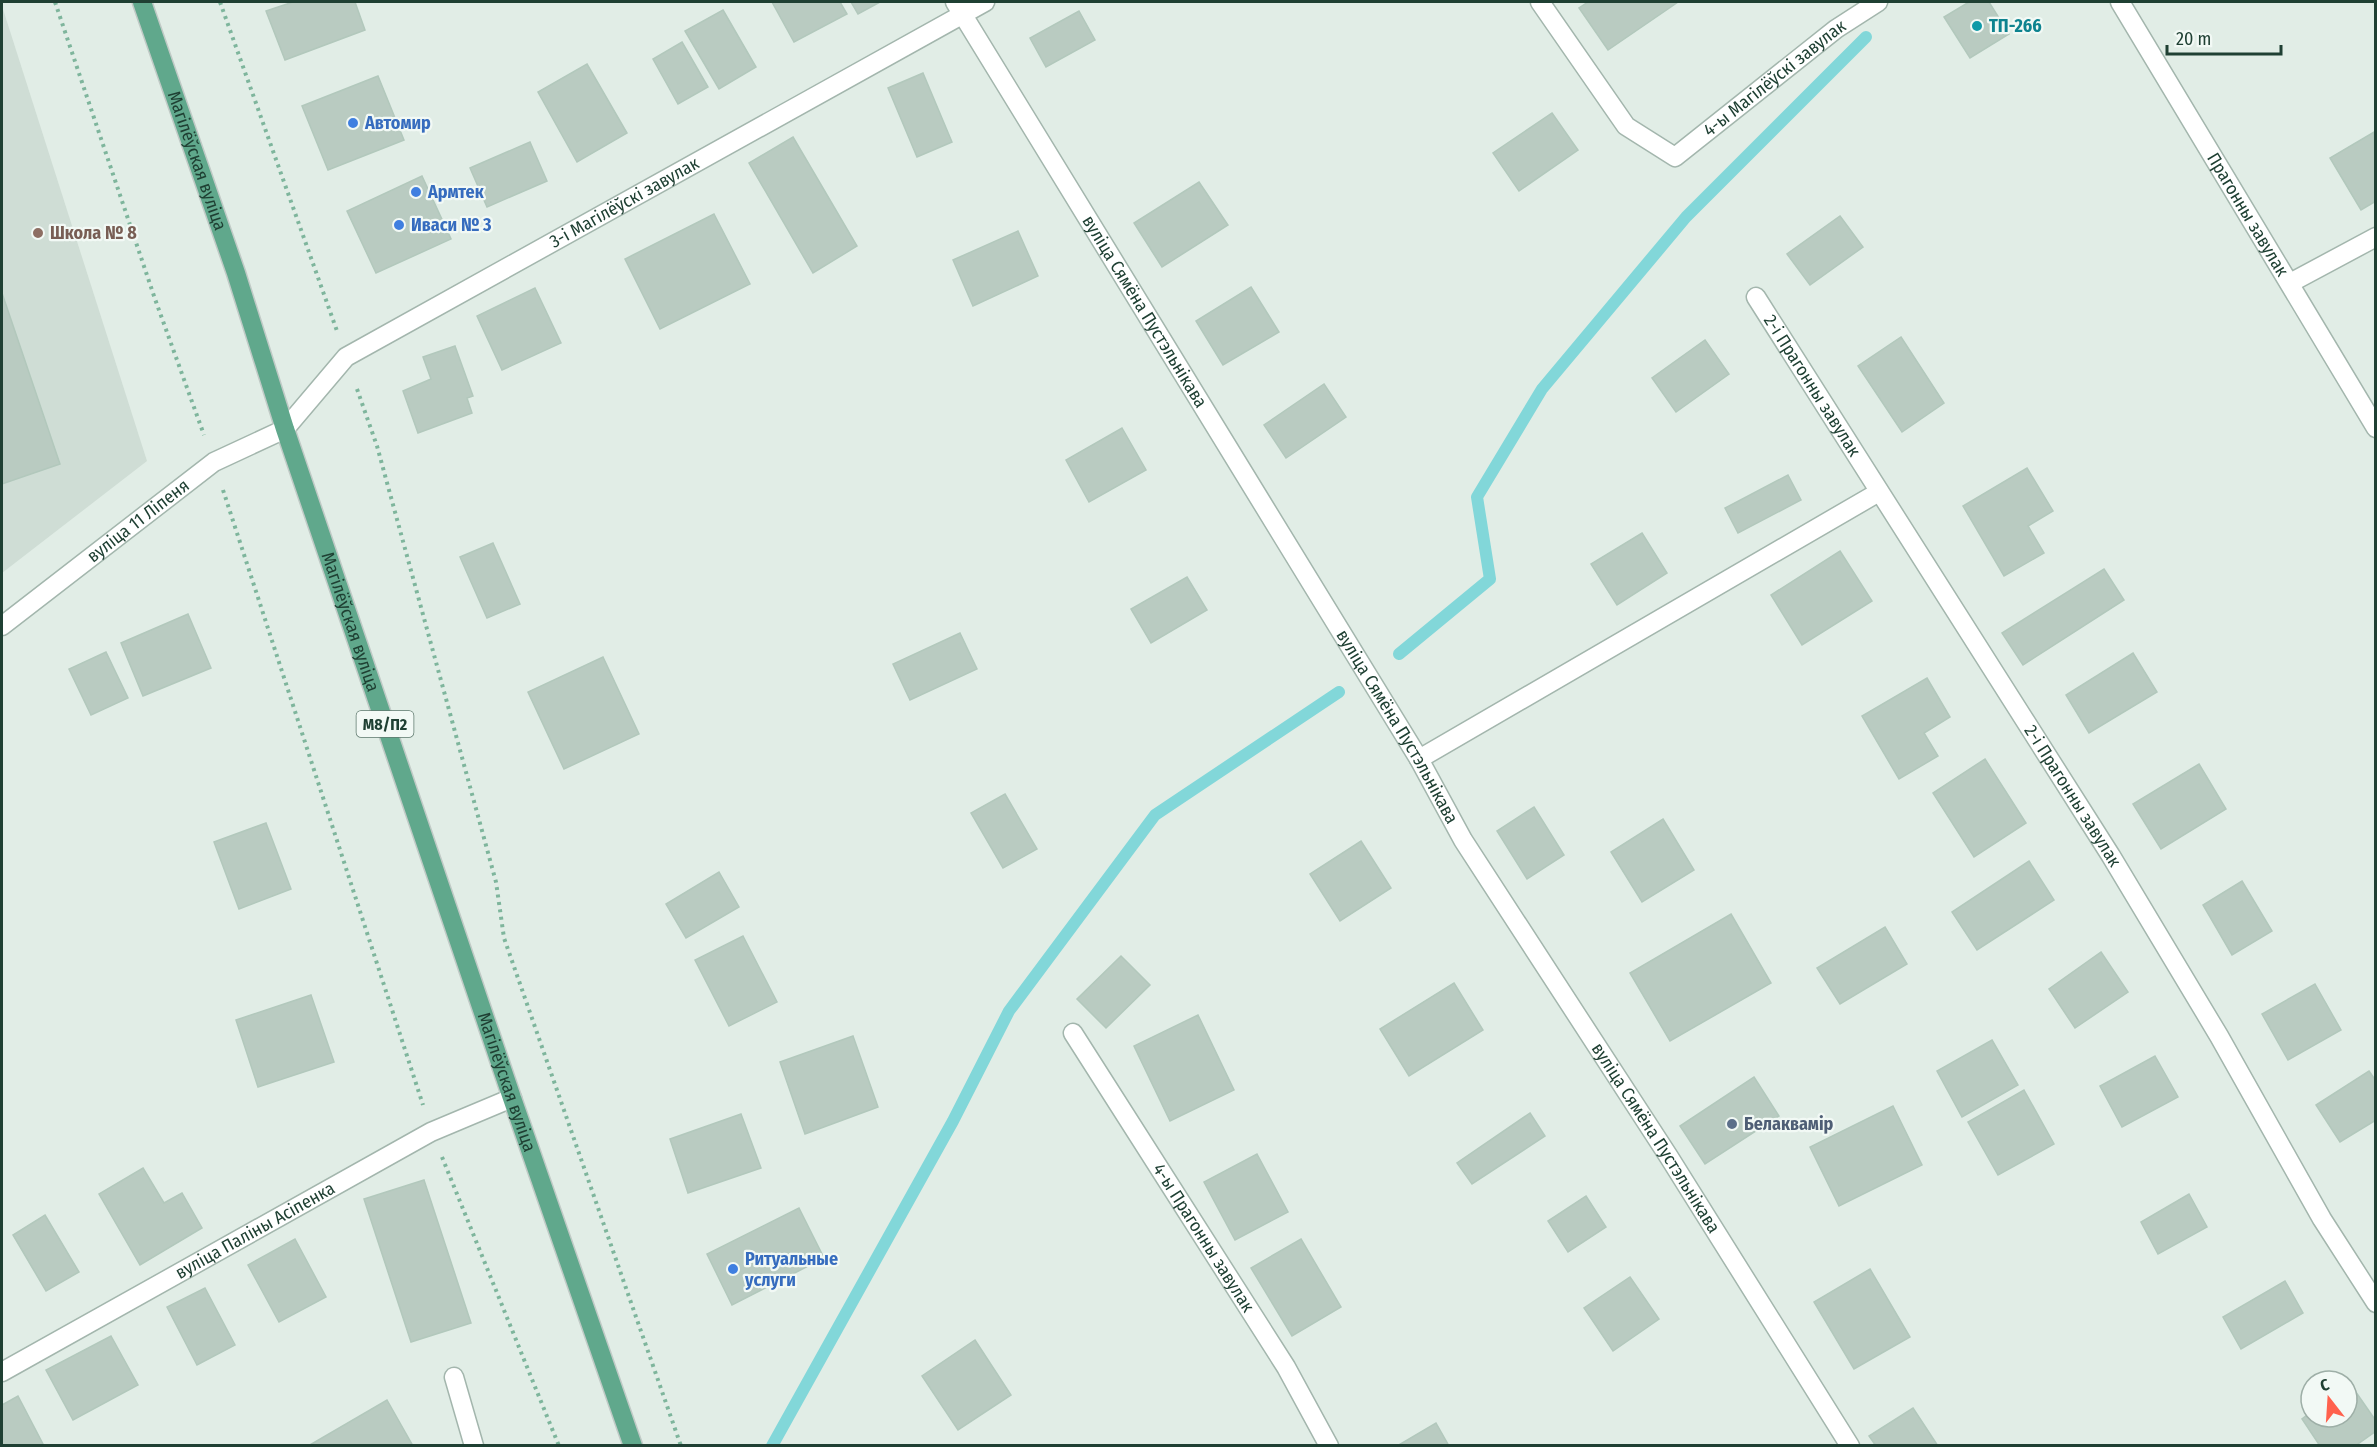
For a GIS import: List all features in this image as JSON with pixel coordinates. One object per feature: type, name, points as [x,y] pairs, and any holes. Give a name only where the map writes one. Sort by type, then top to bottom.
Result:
[{"type":"main road","name":"Магілёўская вуліца","points":[[142,2],[236,273],[285,429],[512,1098],[633,1446]]},
{"type":"street","name":"3-і Магілёўскі завулак","points":[[285,429],[346,357],[959,8],[985,2]]},
{"type":"street","name":"4-ы Магілёўскі завулак","points":[[1540,2],[1626,126],[1675,157],[1836,29],[1878,2]]},
{"type":"street","name":"Прагонны завулак","points":[[2120,2],[2376,428]]},
{"type":"street","name":"вуліца Сямёна Пустэльнікава","points":[[959,8],[1419,759],[1463,840],[1656,1137],[1850,1446]]},
{"type":"street","points":[[2290,283],[2376,237]]},
{"type":"street","name":"2-і Прагонны завулак","points":[[1756,297],[2111,856],[2219,1036],[2322,1218],[2376,1303]]},
{"type":"street","name":"вуліца 11 Ліпеня","points":[[2,626],[214,462],[285,429]]},
{"type":"street","points":[[1419,759],[1878,492]]},
{"type":"street","name":"4-ы Прагонны завулак","points":[[1073,1033],[1286,1367],[1329,1446]]},
{"type":"street","name":"вуліца Паліны Асіпенка","points":[[2,1372],[431,1132],[512,1098]]},
{"type":"street","points":[[454,1377],[474,1446]]},
{"type":"path","points":[[55,2],[155,299],[214,462],[431,1132],[559,1446]]},
{"type":"path","points":[[220,2],[377,446],[496,882],[504,938],[681,1446]]},
{"type":"shaded area","name":"Школа № 8","points":[[2,6],[147,461],[2,573]]},
{"type":"building","points":[[293,2],[355,2],[365,30],[285,60],[266,11]]},
{"type":"building","points":[[772,2],[840,2],[847,14],[794,42]]},
{"type":"building","points":[[851,2],[880,2],[858,14]]},
{"type":"building","points":[[1588,2],[1678,2],[1608,50],[1579,8]]},
{"type":"building","name":"ТП-266","points":[[1969,2],[1989,2],[2009,34],[1970,58],[1944,17]]},
{"type":"building","points":[[723,10],[756,67],[719,89],[685,31]]},
{"type":"building","points":[[1079,11],[1095,40],[1046,67],[1030,38]]},
{"type":"building","points":[[682,42],[708,87],[678,104],[653,59]]},
{"type":"building","points":[[587,64],[627,133],[577,162],[538,92]]},
{"type":"building","points":[[923,73],[952,142],[917,157],[888,88]]},
{"type":"building","name":"Автомир","points":[[378,76],[404,140],[328,170],[302,106]]},
{"type":"building","points":[[1552,113],[1578,150],[1519,191],[1493,153]]},
{"type":"building","points":[[2374,132],[2376,201],[2361,210],[2330,158]]},
{"type":"building","points":[[793,137],[857,246],[813,273],[749,163]]},
{"type":"building","points":[[530,142],[547,181],[487,207],[470,168]]},
{"type":"building","name":"Иваси № 3","points":[[422,176],[451,239],[376,273],[347,211]]},
{"type":"building","points":[[1199,182],[1228,225],[1162,267],[1134,223]]},
{"type":"building","points":[[714,214],[750,284],[660,329],[625,259]]},
{"type":"building","points":[[1840,216],[1863,247],[1810,285],[1787,254]]},
{"type":"building","points":[[1018,231],[1038,276],[973,306],[953,260]]},
{"type":"building","points":[[1251,287],[1279,332],[1223,365],[1196,321]]},
{"type":"building","points":[[535,288],[561,343],[502,370],[477,316]]},
{"type":"building","points":[[2,293],[60,464],[2,484]]},
{"type":"building","points":[[1901,337],[1944,403],[1902,432],[1858,366]]},
{"type":"building","points":[[1705,340],[1729,374],[1676,412],[1652,378]]},
{"type":"building","points":[[455,346],[473,396],[467,398],[472,413],[418,433],[403,391],[431,379],[423,357]]},
{"type":"building","points":[[1324,384],[1346,417],[1286,458],[1264,425]]},
{"type":"building","points":[[1122,428],[1146,470],[1089,502],[1066,460]]},
{"type":"building","points":[[2027,468],[2053,511],[2028,526],[2044,553],[2004,576],[1963,506]]},
{"type":"building","points":[[1788,475],[1801,500],[1738,533],[1725,508]]},
{"type":"building","points":[[1642,533],[1667,573],[1617,605],[1591,564]]},
{"type":"building","points":[[493,543],[520,604],[487,618],[460,557]]},
{"type":"building","points":[[1840,551],[1872,601],[1802,645],[1771,595]]},
{"type":"building","points":[[2104,569],[2124,600],[2023,665],[2002,633]]},
{"type":"building","points":[[1187,577],[1207,610],[1151,643],[1131,609]]},
{"type":"building","points":[[188,614],[211,668],[143,696],[121,643]]},
{"type":"building","points":[[960,633],[977,669],[910,700],[893,664]]},
{"type":"building","points":[[106,652],[128,698],[91,715],[69,669]]},
{"type":"building","points":[[2133,653],[2157,692],[2089,733],[2066,695]]},
{"type":"building","points":[[603,657],[639,734],[564,769],[528,692]]},
{"type":"building","points":[[1927,678],[1950,717],[1924,733],[1938,756],[1899,779],[1862,716]]},
{"type":"building","points":[[1985,759],[2026,823],[1974,857],[1933,793]]},
{"type":"building","points":[[2199,764],[2226,809],[2161,849],[2133,804]]},
{"type":"building","points":[[1005,794],[1037,849],[1003,868],[971,813]]},
{"type":"building","points":[[1534,807],[1564,855],[1527,879],[1497,831]]},
{"type":"building","points":[[1663,819],[1694,870],[1642,902],[1611,852]]},
{"type":"building","points":[[266,823],[291,889],[239,909],[214,842]]},
{"type":"building","points":[[1361,841],[1391,888],[1340,921],[1310,874]]},
{"type":"building","points":[[2029,861],[2054,900],[1977,950],[1952,912]]},
{"type":"building","points":[[719,872],[739,907],[686,938],[666,904]]},
{"type":"building","points":[[2242,881],[2272,931],[2232,955],[2203,905]]},
{"type":"building","points":[[1731,914],[1771,983],[1670,1041],[1630,973]]},
{"type":"building","points":[[1885,927],[1907,964],[1840,1004],[1817,968]]},
{"type":"building","points":[[743,936],[777,1002],[729,1026],[695,960]]},
{"type":"building","points":[[2101,952],[2128,992],[2075,1028],[2049,989]]},
{"type":"building","points":[[1121,956],[1150,985],[1106,1028],[1077,999]]},
{"type":"building","points":[[1454,983],[1483,1030],[1409,1076],[1380,1029]]},
{"type":"building","points":[[2315,984],[2341,1030],[2288,1060],[2262,1014]]},
{"type":"building","points":[[311,995],[334,1062],[258,1087],[236,1020]]},
{"type":"building","points":[[1198,1015],[1234,1090],[1170,1121],[1134,1046]]},
{"type":"building","points":[[853,1036],[878,1107],[805,1134],[780,1062]]},
{"type":"building","points":[[1992,1040],[2018,1085],[1962,1117],[1937,1071]]},
{"type":"building","points":[[2155,1056],[2178,1097],[2122,1127],[2100,1086]]},
{"type":"building","points":[[2369,1071],[2376,1081],[2376,1120],[2340,1142],[2316,1105]]},
{"type":"building","points":[[1754,1077],[1779,1116],[1705,1164],[1680,1126]]},
{"type":"building","points":[[2024,1090],[2054,1144],[1998,1175],[1968,1122]]},
{"type":"building","points":[[1893,1106],[1922,1165],[1839,1206],[1810,1147]]},
{"type":"building","points":[[1530,1113],[1545,1136],[1472,1184],[1457,1163]]},
{"type":"building","points":[[741,1114],[761,1168],[688,1193],[670,1139]]},
{"type":"building","points":[[1257,1154],[1288,1212],[1235,1240],[1204,1182]]},
{"type":"building","points":[[143,1168],[164,1203],[182,1193],[202,1228],[140,1265],[99,1194]]},
{"type":"building","points":[[424,1180],[471,1323],[411,1342],[364,1199]]},
{"type":"building","points":[[2189,1194],[2207,1227],[2158,1254],[2141,1222]]},
{"type":"building","points":[[1586,1196],[1606,1227],[1568,1252],[1548,1221]]},
{"type":"building","points":[[799,1208],[824,1258],[732,1305],[707,1254]]},
{"type":"building","points":[[45,1215],[79,1272],[46,1291],[13,1235]]},
{"type":"building","points":[[295,1239],[326,1297],[279,1322],[248,1265]]},
{"type":"building","points":[[1301,1239],[1341,1307],[1292,1336],[1251,1268]]},
{"type":"building","points":[[1870,1269],[1910,1337],[1854,1369],[1814,1302]]},
{"type":"building","points":[[1630,1277],[1659,1319],[1613,1351],[1584,1308]]},
{"type":"building","points":[[2285,1281],[2303,1313],[2241,1349],[2223,1317]]},
{"type":"building","points":[[205,1288],[235,1345],[197,1365],[167,1307]]},
{"type":"building","points":[[111,1336],[138,1385],[73,1420],[46,1370]]},
{"type":"building","points":[[975,1340],[1011,1395],[958,1430],[922,1376]]},
{"type":"building","points":[[18,1396],[43,1444],[40,1446],[2,1446],[2,1405]]},
{"type":"building","points":[[2359,1397],[2376,1421],[2376,1431],[2355,1446],[2320,1446],[2309,1429],[2359,1429]]},
{"type":"building","points":[[387,1400],[413,1446],[308,1446]]},
{"type":"building","points":[[1913,1408],[1938,1446],[1876,1446],[1869,1436]]},
{"type":"building","points":[[1436,1423],[1449,1446],[1397,1446]]},
{"type":"waterway","points":[[1399,654],[1490,579],[1477,497],[1542,389],[1686,217],[1866,37]]},
{"type":"waterway","points":[[772,1446],[953,1121],[1009,1011],[1155,815],[1339,692]]},
{"type":"place","name":"ТП-266","points":[[1977,26]]},
{"type":"place","name":"Автомир","points":[[353,123]]},
{"type":"place","name":"Армтек","points":[[416,192]]},
{"type":"place","name":"Иваси № 3","points":[[399,225]]},
{"type":"place","name":"Школа № 8","points":[[38,233]]},
{"type":"place","name":"Белаквамір","points":[[1732,1124]]},
{"type":"place","name":"Ритуальные услуги","points":[[733,1269]]}]
